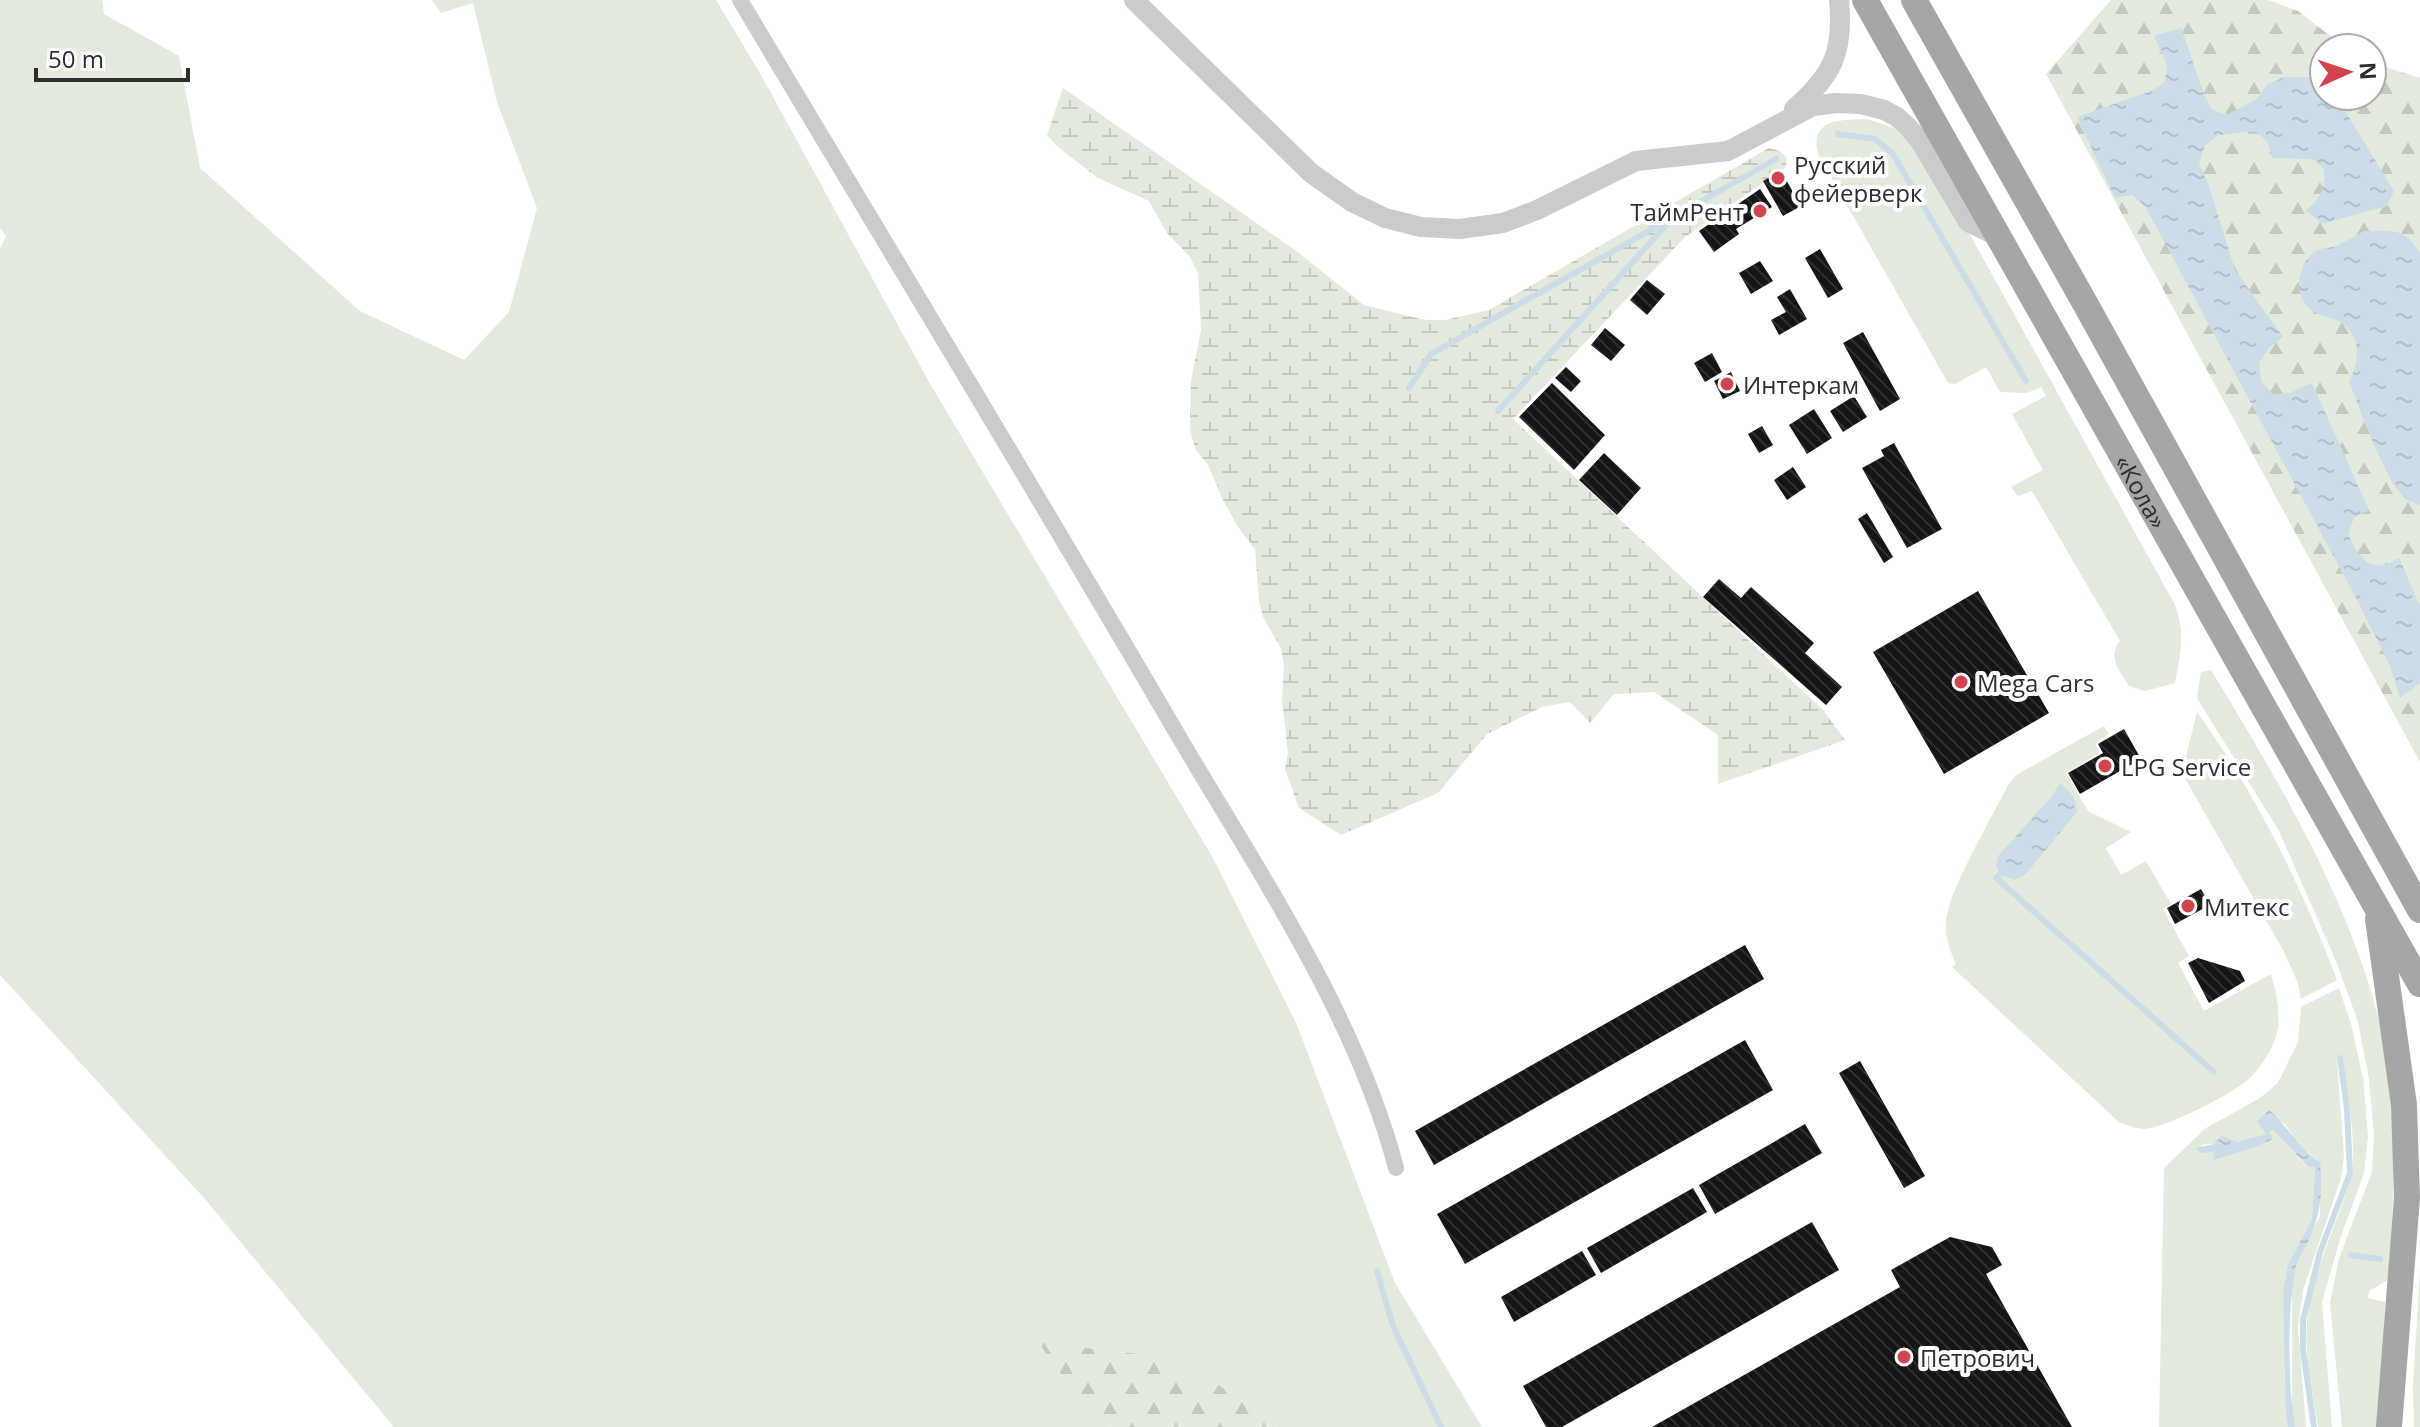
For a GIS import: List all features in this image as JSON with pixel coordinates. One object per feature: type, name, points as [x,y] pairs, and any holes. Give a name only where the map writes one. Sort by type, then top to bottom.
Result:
[{"type":"main road","name":"«Кола»","points":[[1865,0],[2420,984]]},
{"type":"main road","name":"«Кола»","points":[[1914,0],[2420,910]]},
{"type":"main road","points":[[2376,903],[2404,1105],[2407,1198],[2389,1427]]},
{"type":"main road","points":[[2396,1427],[2398,1301]]},
{"type":"street","points":[[740,0],[1096,594],[1299,943],[1359,1056],[1385,1127],[1396,1168]]},
{"type":"street","points":[[1134,0],[1311,173],[1352,202],[1385,218],[1421,227],[1460,229],[1503,223],[1537,210],[1636,161],[1728,151],[1813,106],[1836,103],[1861,104],[1897,117],[1920,141],[1968,222],[1997,236]]},
{"type":"street","points":[[1779,123],[1829,74],[1841,34],[1839,0]]},
{"type":"green space","points":[[0,0],[102,0],[104,14],[179,56],[200,168],[360,311],[464,360],[509,312],[537,208],[497,102],[473,3],[441,13],[432,0],[716,0],[761,75],[929,382],[1213,858],[1297,1025],[1395,1283],[1482,1427],[1276,1427],[1272,1421],[1216,1383],[1148,1355],[1087,1348],[1055,1334],[1087,1410],[1112,1427],[394,1427],[204,1198],[0,975],[0,248],[6,236],[0,228]]},
{"type":"green space","points":[[2111,0],[2268,0],[2298,11],[2325,32],[2308,32],[2308,112],[2388,112],[2388,68],[2420,78],[2420,762],[2046,74]]},
{"type":"green space","points":[[1063,88],[1295,250],[1364,305],[1425,320],[1445,320],[1489,310],[1769,148],[1780,151],[1787,158],[1786,167],[1685,237],[1513,419],[1823,710],[1845,740],[1718,784],[1718,735],[1654,692],[1614,694],[1590,723],[1570,702],[1542,707],[1487,734],[1438,793],[1341,835],[1299,808],[1285,769],[1288,753],[1282,700],[1284,666],[1281,648],[1263,617],[1255,549],[1222,498],[1208,465],[1196,450],[1190,431],[1191,381],[1201,330],[1198,273],[1190,257],[1167,233],[1149,201],[1098,178],[1047,135]]},
{"type":"green space","points":[[1867,119],[1892,127],[1914,143],[1963,222],[2175,605],[2181,635],[2175,683],[2145,691],[2129,686],[2115,658],[2120,641],[2032,491],[2018,496],[2011,487],[2043,470],[2012,414],[2046,396],[2041,387],[2027,393],[2000,392],[1986,367],[1955,384],[1948,383],[1818,154],[1816,142],[1823,127],[1838,121]]},
{"type":"green space","points":[[2211,670],[2288,802],[2334,893],[2370,988],[2383,1037],[2393,1135],[2392,1231],[2388,1280],[2369,1291],[2368,1298],[2385,1302],[2381,1427],[2342,1427],[2330,1303],[2339,1258],[2372,1172],[2374,1136],[2369,1079],[2358,1022],[2336,961],[2279,831],[2197,698],[2201,672]]},
{"type":"green space","points":[[2197,712],[2239,775],[2276,841],[2337,980],[2301,999],[2298,983],[2283,950],[2182,773]]},
{"type":"green space","points":[[2104,726],[2109,734],[2095,743],[2100,753],[2066,773],[2088,811],[2131,832],[2106,848],[2121,875],[2146,861],[2171,904],[2163,909],[2189,956],[2178,963],[2204,1011],[2271,974],[2278,1008],[2274,1042],[2250,1078],[2199,1109],[2168,1123],[2144,1129],[2120,1123],[1952,967],[1956,964],[1946,933],[1954,892],[2008,785],[2016,775]]},
{"type":"green space","points":[[2339,988],[2363,1078],[2368,1136],[2364,1173],[2322,1302],[2332,1427],[2318,1427],[2306,1336],[2314,1285],[2353,1165],[2351,1116],[2340,1054],[2337,1061],[2344,1155],[2341,1178],[2303,1290],[2298,1327],[2306,1427],[2295,1427],[2292,1414],[2292,1287],[2296,1263],[2320,1216],[2320,1162],[2298,1144],[2285,1124],[2266,1114],[2267,1134],[2237,1142],[2200,1145],[2214,1152],[2214,1159],[2272,1138],[2269,1132],[2273,1130],[2307,1167],[2315,1167],[2312,1219],[2288,1264],[2288,1427],[2159,1427],[2164,1168],[2206,1128],[2260,1098],[2278,1083],[2298,1042],[2301,1007]]},
{"type":"green space","points":[[2420,1268],[2420,1427],[2414,1427],[2413,1386]]},
{"type":"green space","points":[[1055,1334],[1087,1348],[1148,1355],[1216,1383],[1272,1421],[1276,1427],[1112,1427],[1087,1410],[1038,1342]]},
{"type":"water","points":[[2181,28],[2211,109],[2227,115],[2257,99],[2267,85],[2284,77],[2308,77],[2308,112],[2346,112],[2394,191],[2387,206],[2322,224],[2306,210],[2321,192],[2324,169],[2312,159],[2273,158],[2267,141],[2255,131],[2219,135],[2205,145],[2199,164],[2207,180],[2235,270],[2283,337],[2269,348],[2259,363],[2261,381],[2273,394],[2290,393],[2312,383],[2369,510],[2354,518],[2348,534],[2355,549],[2367,563],[2383,566],[2399,558],[2420,606],[2420,683],[2400,698],[2390,666],[2356,598],[2145,206],[2132,195],[2115,198],[2077,117],[2151,91],[2165,82],[2167,65],[2154,36]]},
{"type":"water","points":[[2364,231],[2396,232],[2409,239],[2420,254],[2420,505],[2408,501],[2400,493],[2366,426],[2349,381],[2357,357],[2352,333],[2339,321],[2313,312],[2304,303],[2299,287],[2302,269],[2311,255]]},
{"type":"water","points":[[2060,783],[2072,795],[2077,812],[2025,875],[2015,880],[2000,874],[1996,865],[1998,856]]},
{"type":"water","points":[[2269,1110],[2320,1162],[2321,1173],[2319,1211],[2297,1263],[2293,1283],[2290,1369],[2295,1427],[2288,1427],[2286,1415],[2283,1292],[2288,1264],[2312,1219],[2315,1167],[2308,1167],[2273,1130],[2269,1132],[2273,1139],[2213,1160],[2214,1152],[2199,1153],[2196,1148],[2214,1144],[2221,1136],[2237,1142],[2266,1134],[2257,1121]]},
{"type":"building","points":[[1781,171],[1801,206],[1783,216],[1763,181]]},
{"type":"building","points":[[1760,189],[1772,207],[1736,229],[1739,234],[1714,252],[1699,231]]},
{"type":"building","points":[[1820,249],[1843,289],[1828,298],[1805,258]]},
{"type":"building","points":[[1760,261],[1773,281],[1751,294],[1739,273]]},
{"type":"building","points":[[1647,280],[1665,294],[1647,315],[1630,300]]},
{"type":"building","points":[[1790,289],[1807,319],[1779,335],[1771,320],[1786,312],[1777,297]]},
{"type":"building","points":[[1605,328],[1625,345],[1611,361],[1591,345]]},
{"type":"building","points":[[1863,332],[1900,399],[1880,411],[1843,343]]},
{"type":"building","points":[[1712,353],[1722,372],[1705,382],[1694,363]]},
{"type":"building","points":[[1566,367],[1581,381],[1571,392],[1555,378]]},
{"type":"building","points":[[1731,372],[1740,391],[1723,399],[1714,381]]},
{"type":"building","points":[[1552,383],[1605,435],[1574,470],[1519,417]]},
{"type":"building","points":[[1854,396],[1867,417],[1843,432],[1830,411]]},
{"type":"building","points":[[1814,409],[1832,438],[1807,454],[1789,425]]},
{"type":"building","points":[[1762,426],[1773,445],[1759,453],[1748,434]]},
{"type":"building","points":[[1894,443],[1942,529],[1907,548],[1862,468],[1884,456],[1881,450]]},
{"type":"building","points":[[1604,453],[1641,488],[1617,515],[1579,480]]},
{"type":"building","points":[[1793,467],[1806,487],[1787,500],[1774,480]]},
{"type":"building","points":[[1867,513],[1893,557],[1884,563],[1858,519]]},
{"type":"building","points":[[1719,579],[1741,598],[1751,587],[1814,643],[1805,653],[1842,687],[1826,705],[1703,597]]},
{"type":"building","name":"Mega Cars","points":[[1978,591],[2049,713],[1944,774],[1873,652]]},
{"type":"building","name":"LPG Service","points":[[2124,729],[2141,759],[2080,794],[2068,773],[2103,753],[2098,744]]},
{"type":"building","name":"Митекс","points":[[2201,889],[2210,905],[2175,924],[2167,908]]},
{"type":"building","points":[[1745,945],[1764,979],[1434,1165],[1415,1131]]},
{"type":"building","points":[[2198,958],[2240,971],[2245,981],[2209,1003],[2188,963]]},
{"type":"building","points":[[1745,1040],[1773,1090],[1465,1264],[1437,1214]]},
{"type":"building","points":[[1860,1061],[1925,1176],[1904,1188],[1839,1073]]},
{"type":"building","points":[[1805,1124],[1822,1153],[1715,1214],[1699,1185]]},
{"type":"building","points":[[1693,1188],[1707,1212],[1601,1273],[1587,1248]]},
{"type":"building","points":[[1812,1222],[1839,1270],[1562,1427],[1546,1427],[1523,1386]]},
{"type":"building","name":"Петрович","points":[[1950,1237],[1992,1247],[2002,1265],[1986,1274],[2072,1427],[1652,1427],[1900,1287],[1891,1270]]},
{"type":"building","points":[[1582,1251],[1596,1275],[1514,1322],[1501,1297]]},
{"type":"waterway","points":[[1838,134],[1875,139],[1893,154],[2026,381]]},
{"type":"waterway","points":[[1409,388],[1431,354],[1776,159]]},
{"type":"waterway","points":[[1498,411],[1667,224]]},
{"type":"waterway","points":[[2000,874],[1996,878],[2214,1072]]},
{"type":"waterway","points":[[2314,1427],[2303,1350],[2303,1320],[2320,1252],[2350,1173],[2347,1109],[2340,1058]]},
{"type":"waterway","points":[[2351,1255],[2380,1259]]},
{"type":"waterway","points":[[1377,1271],[1393,1326],[1441,1427]]},
{"type":"place","name":"Русский фейерверк","points":[[1778,178]]},
{"type":"place","name":"ТаймРент","points":[[1760,211]]},
{"type":"place","name":"Интеркам","points":[[1727,384]]},
{"type":"place","name":"Mega Cars","points":[[1961,682]]},
{"type":"place","name":"LPG Service","points":[[2105,766]]},
{"type":"place","name":"Митекс","points":[[2188,906]]},
{"type":"place","name":"Петрович","points":[[1904,1357]]}]
